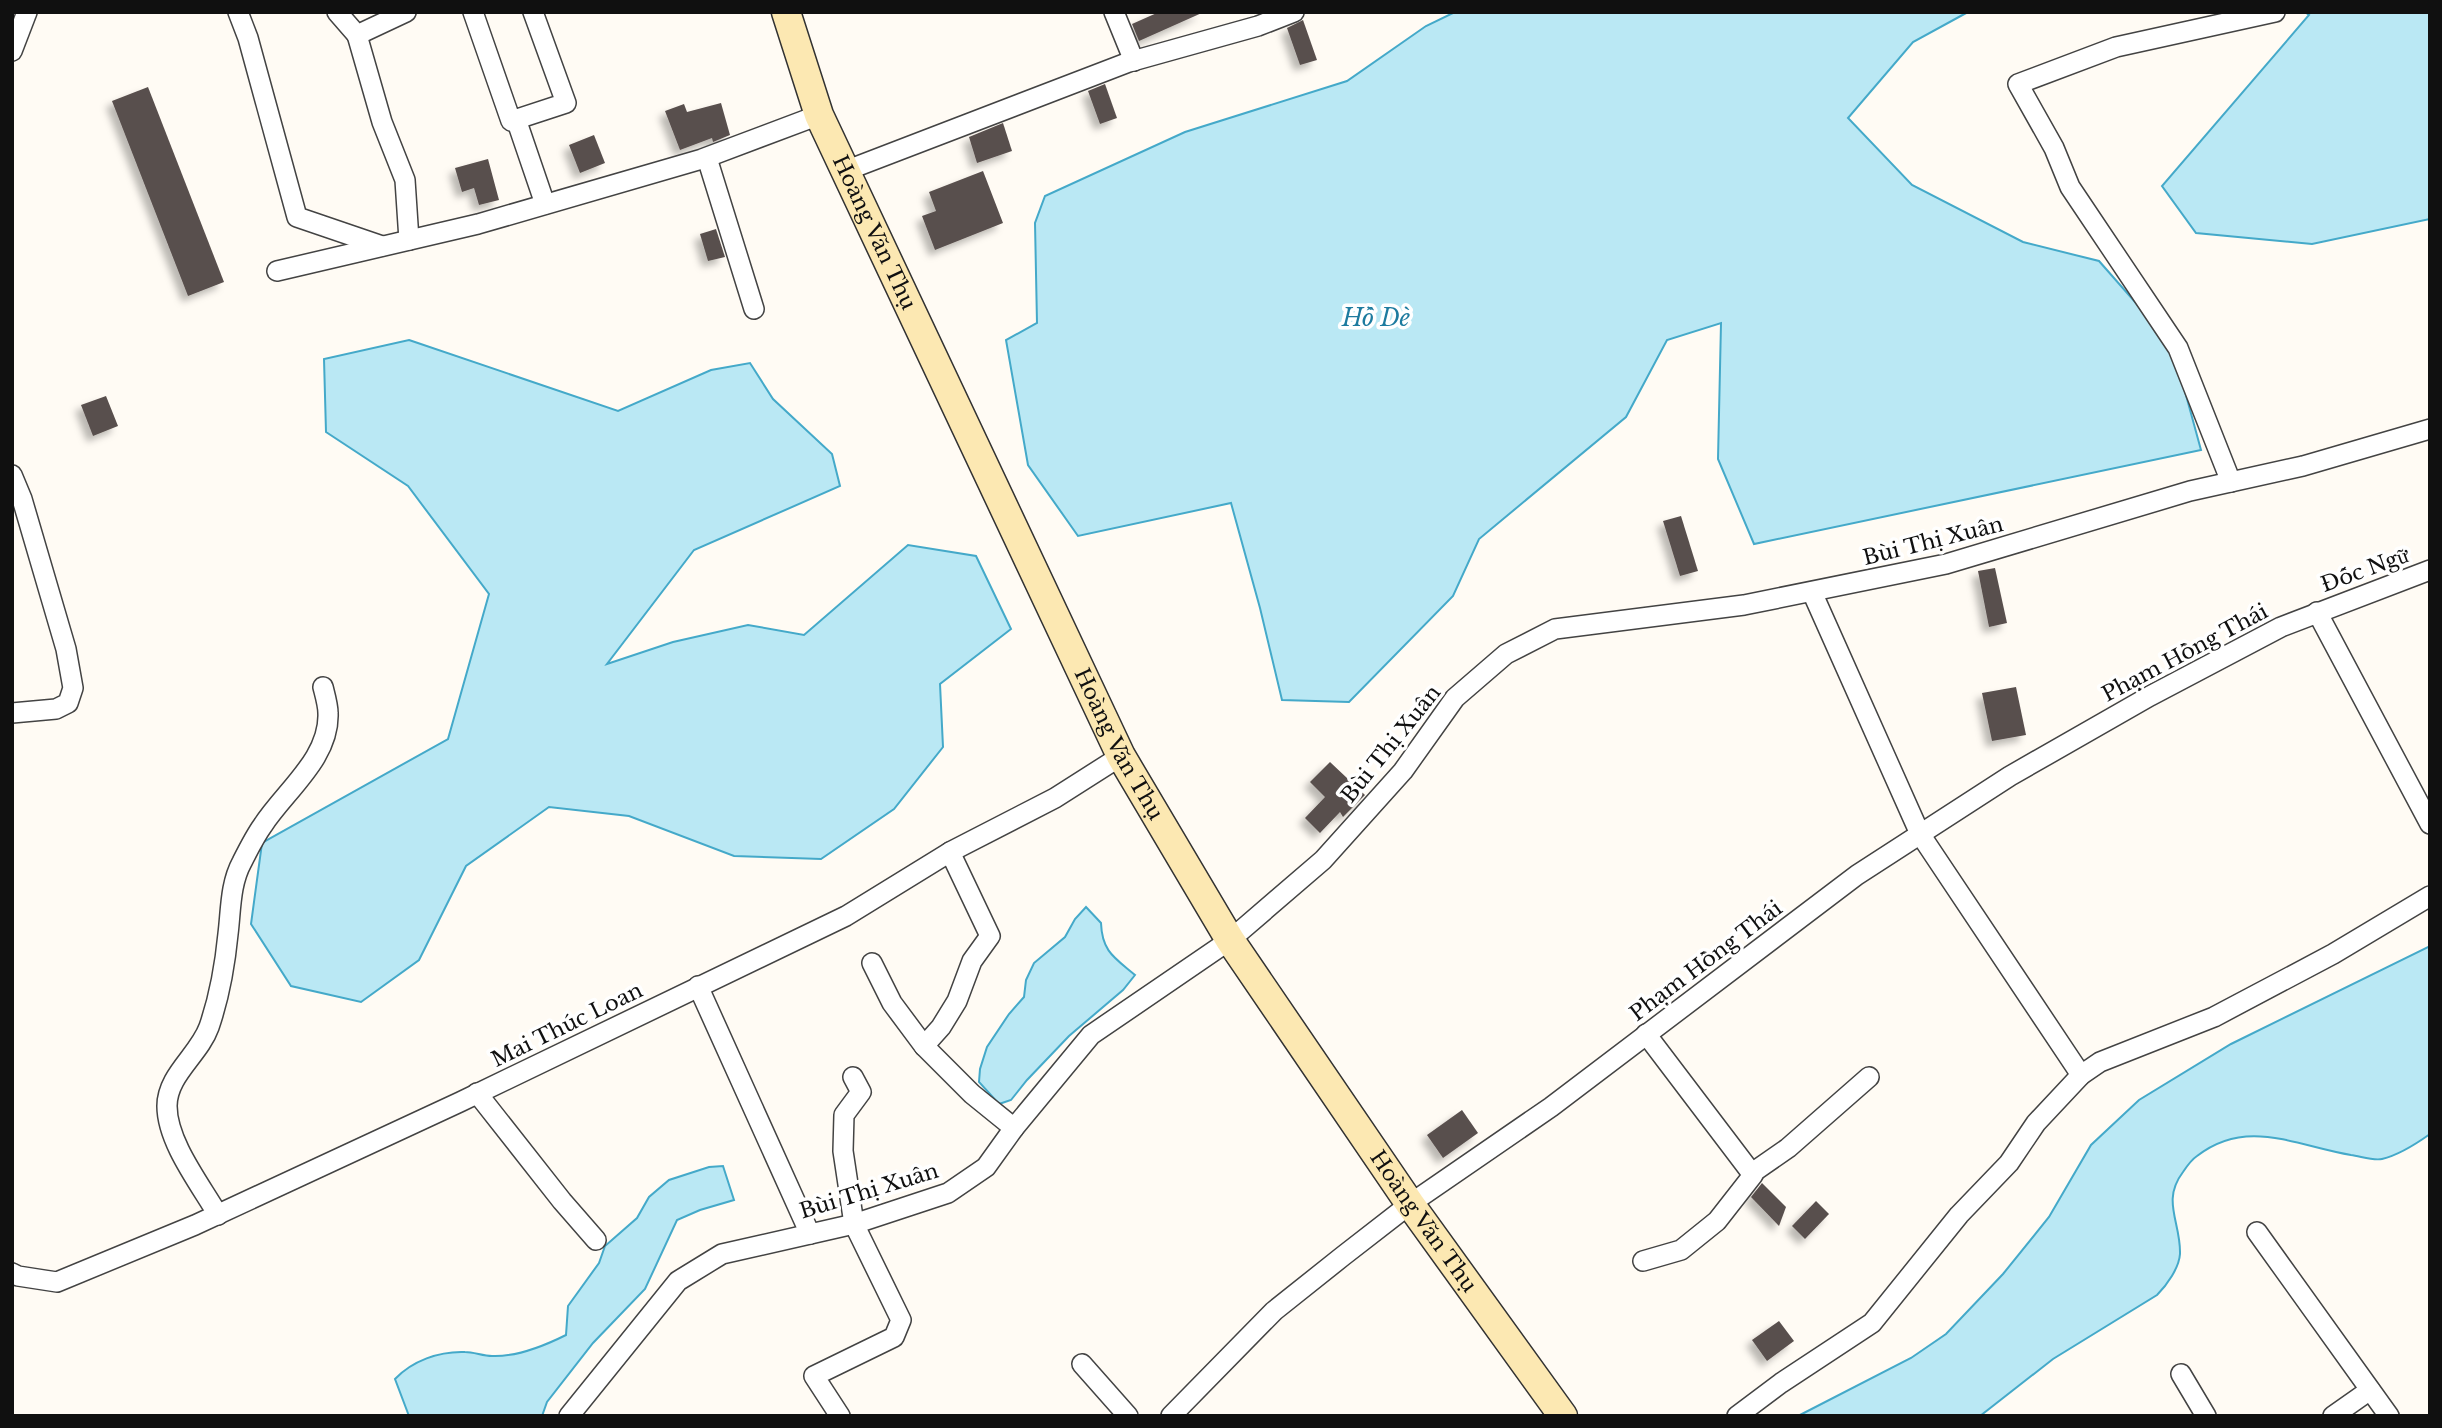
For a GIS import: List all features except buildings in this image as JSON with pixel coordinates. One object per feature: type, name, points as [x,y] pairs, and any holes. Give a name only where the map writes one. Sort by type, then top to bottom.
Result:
[{"type":"main road","name":"Hoàng Văn Thụ","points":[[786,12],[819,115],[1121,756],[1230,940],[1410,1204],[1563,1416]]},
{"type":"street","points":[[12,51],[27,12]]},
{"type":"street","points":[[238,12],[248,38],[297,217],[382,246]]},
{"type":"street","points":[[337,12],[357,36],[377,106],[405,180],[408,240]]},
{"type":"street","points":[[357,36],[406,12]]},
{"type":"street","points":[[473,12],[545,204]]},
{"type":"street","points":[[514,120],[566,103],[533,12]]},
{"type":"street","points":[[1114,12],[1134,61]]},
{"type":"street","points":[[845,171],[1134,61],[1258,26],[1294,12]]},
{"type":"street","points":[[2231,482],[2179,348],[2070,187],[2054,148],[2018,84],[2116,47],[2275,12]]},
{"type":"street","points":[[276,271],[478,224],[707,158],[819,115]]},
{"type":"street","points":[[707,158],[754,309]]},
{"type":"street","name":"Bùi Thị Xuân","points":[[569,1416],[678,1281],[722,1254],[854,1224],[948,1193],[985,1167],[1091,1035],[1230,940],[1323,860],[1403,771],[1454,698],[1506,654],[1555,629],[1744,605],[1946,564],[2190,491],[2303,466],[2430,429]]},
{"type":"street","points":[[12,475],[22,499],[66,649],[73,688],[68,703],[56,709],[12,713]]},
{"type":"street","name":"Đốc Ngữ","points":[[2317,612],[2430,570]]},
{"type":"street","points":[[1812,592],[1920,834],[2081,1076]]},
{"type":"street","points":[[2317,612],[2430,824]]},
{"type":"street","name":"Phạm Hồng Thái","points":[[1171,1416],[1274,1311],[1410,1204],[1551,1107],[1857,875],[2010,776],[2150,696],[2281,627],[2317,612]]},
{"type":"street","points":[[218,1215],[176,1143],[168,1121],[167,1098],[176,1078],[210,1025],[225,963],[234,880],[241,863],[263,824],[302,776],[323,742],[328,713],[323,687]]},
{"type":"street","name":"Mai Thúc Loan","points":[[12,1273],[57,1282],[218,1215],[477,1094],[846,915],[950,852],[1055,798],[1121,756]]},
{"type":"street","points":[[924,1046],[942,1027],[957,1001],[972,961],[990,936],[950,852]]},
{"type":"street","points":[[1737,1416],[1872,1322],[1959,1215],[2009,1163],[2036,1123],[2081,1076],[2100,1062],[2214,1017],[2333,954],[2430,896]]},
{"type":"street","points":[[872,963],[892,1003],[924,1046],[972,1094],[1014,1128]]},
{"type":"street","points":[[698,986],[810,1234]]},
{"type":"street","points":[[1643,1261],[1681,1250],[1717,1221],[1754,1175],[1646,1034]]},
{"type":"street","points":[[1752,1173],[1787,1148],[1869,1076]]},
{"type":"street","points":[[840,1416],[814,1376],[894,1336],[901,1320],[854,1224],[843,1151],[844,1115],[861,1092],[853,1077]]},
{"type":"street","points":[[477,1094],[553,1191],[596,1240]]},
{"type":"street","points":[[2257,1231],[2389,1416]]},
{"type":"street","points":[[1082,1364],[1128,1416]]},
{"type":"street","points":[[2181,1374],[2206,1416]]},
{"type":"street","points":[[2333,1416],[2370,1390]]},
{"type":"water","name":"Hồ Dè","points":[[1455,12],[1968,12],[1913,42],[1848,118],[1912,185],[2023,242],[2099,261],[2172,344],[2201,450],[1754,544],[1718,459],[1721,323],[1667,340],[1626,417],[1479,539],[1453,596],[1349,702],[1282,700],[1231,503],[1078,536],[1028,465],[1006,340],[1037,323],[1035,223],[1045,196],[1185,132],[1347,81],[1426,26]]},
{"type":"water","points":[[2305,12],[2430,12],[2430,219],[2312,244],[2196,233],[2162,186],[2309,15]]},
{"type":"water","points":[[409,340],[618,411],[711,370],[750,363],[773,399],[832,454],[840,486],[694,550],[607,664],[673,642],[748,625],[804,635],[908,545],[976,556],[1011,629],[940,684],[943,747],[894,809],[821,859],[734,856],[629,816],[549,807],[466,866],[419,960],[361,1002],[291,986],[251,924],[262,843],[448,739],[489,594],[408,486],[326,432],[324,359]]},
{"type":"water","points":[[1086,907],[1101,923],[1104,941],[1111,954],[1135,975],[1123,990],[1069,1036],[1011,1100],[999,1104],[979,1082],[987,1047],[1024,997],[1026,980],[1034,963],[1065,937],[1075,919]]},
{"type":"water","points":[[2430,946],[2430,1134],[2401,1152],[2378,1159],[2253,1136],[2216,1144],[2193,1159],[2173,1193],[2180,1254],[2175,1270],[2161,1291],[2053,1359],[1980,1416],[1798,1416],[1911,1358],[1946,1334],[2003,1274],[2049,1217],[2091,1145],[2139,1100],[2231,1044]]},
{"type":"water","points":[[723,1166],[734,1200],[677,1220],[645,1289],[593,1343],[547,1402],[542,1416],[409,1416],[395,1379],[409,1367],[436,1355],[455,1352],[489,1356],[511,1355],[566,1335],[568,1306],[599,1263],[605,1246],[637,1218],[649,1197],[669,1180],[709,1167]]}]
